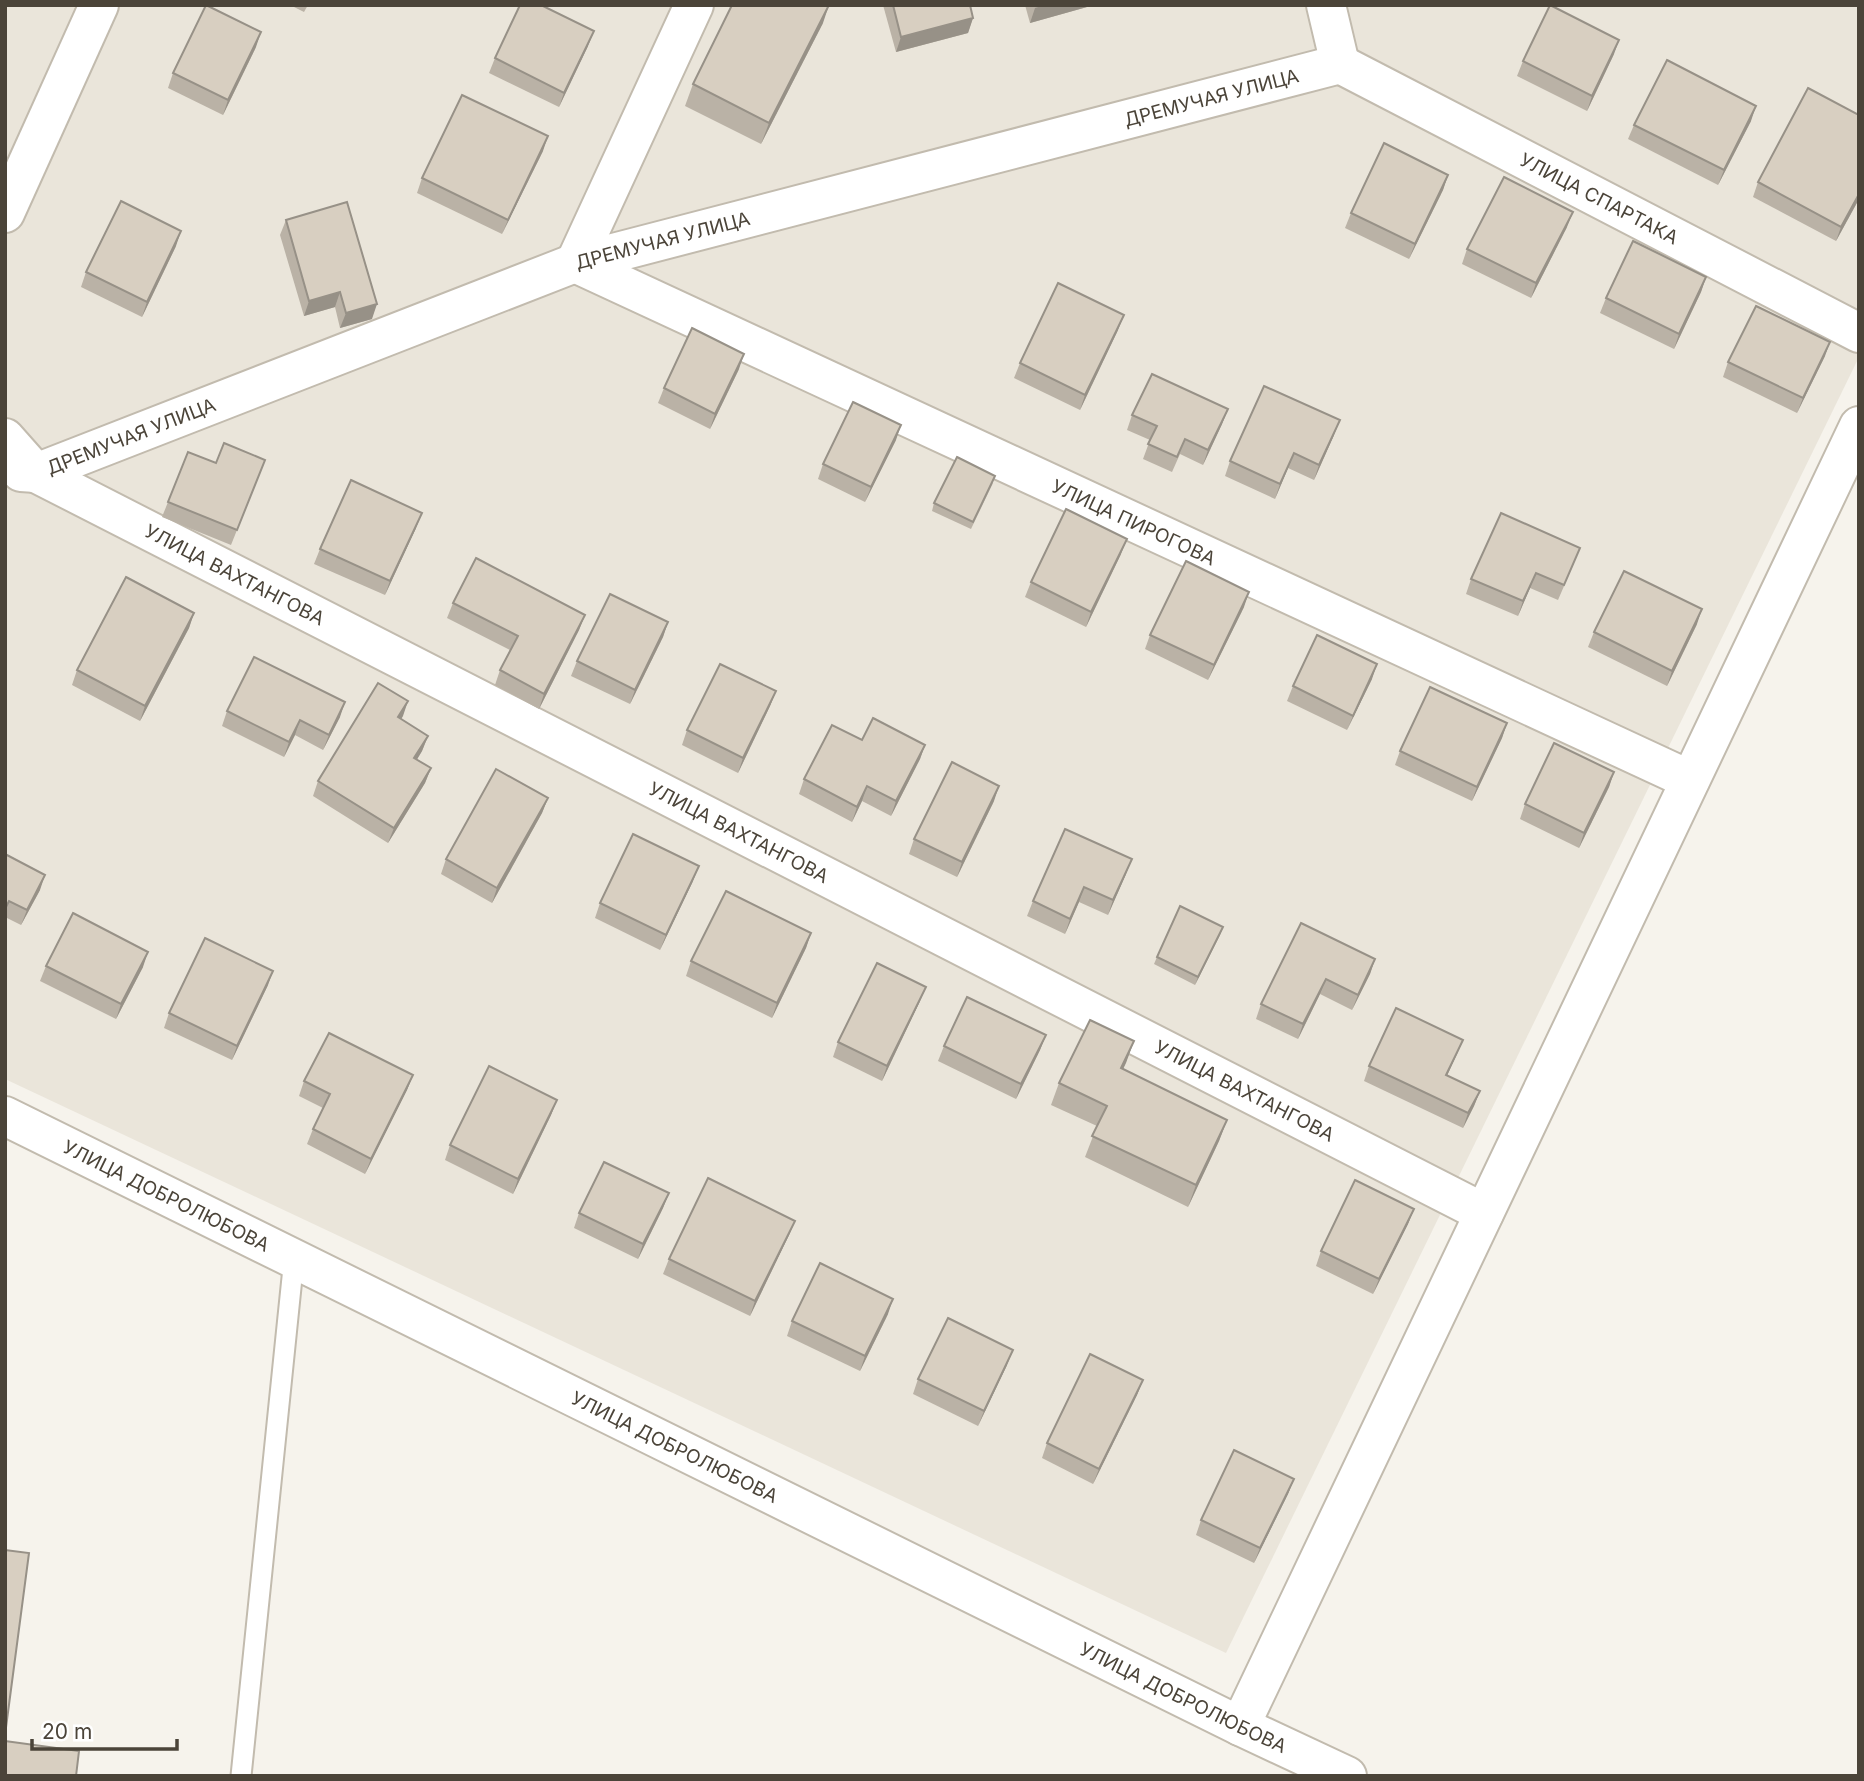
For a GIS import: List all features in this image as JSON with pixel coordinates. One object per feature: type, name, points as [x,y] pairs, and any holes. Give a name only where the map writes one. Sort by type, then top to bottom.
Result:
[{"type":"street","points":[[5,213],[99,5]]},
{"type":"street","points":[[575,263],[694,5]]},
{"type":"street","points":[[1326,5],[1340,64]]},
{"type":"street","name":"ДРЕМУЧАЯ УЛИЦА","points":[[21,472],[575,263],[1340,64]]},
{"type":"street","name":"УЛИЦА СПАРТАКА","points":[[1340,64],[1859,333]]},
{"type":"street","name":"УЛИЦА ПИРОГОВА","points":[[575,263],[1690,780]]},
{"type":"street","points":[[1240,1726],[1859,426]]},
{"type":"street","name":"УЛИЦА ВАХТАНГОВА","points":[[5,438],[21,472],[1484,1213]]},
{"type":"street","name":"УЛИЦА ДОБРОЛЮБОВА","points":[[5,1115],[1240,1726],[1347,1776]]},
{"type":"lane","points":[[241,1776],[294,1258]]},
{"type":"shaded area","points":[[5,5],[1859,5],[1859,357],[1226,1653],[5,1079]]},
{"type":"building","points":[[206,5],[261,32],[228,100],[173,73]]},
{"type":"building","points":[[520,5],[541,5],[594,31],[564,93],[495,58]]},
{"type":"building","points":[[732,5],[829,5],[769,123],[693,84]]},
{"type":"building","points":[[893,5],[970,5],[973,18],[901,37]]},
{"type":"building","points":[[1550,5],[1619,40],[1592,96],[1523,61]]},
{"type":"building","points":[[1667,60],[1756,106],[1724,170],[1634,125]]},
{"type":"building","points":[[1808,88],[1859,115],[1859,194],[1841,227],[1758,182]]},
{"type":"building","points":[[462,95],[548,136],[508,220],[422,178]]},
{"type":"building","points":[[1384,143],[1448,175],[1415,244],[1351,213]]},
{"type":"building","points":[[1504,177],[1573,212],[1536,283],[1467,249]]},
{"type":"building","points":[[121,201],[181,231],[147,302],[86,272]]},
{"type":"building","points":[[347,202],[377,304],[346,313],[340,292],[309,301],[286,220]]},
{"type":"building","points":[[1633,241],[1706,277],[1679,334],[1606,298]]},
{"type":"building","points":[[1058,283],[1124,315],[1085,395],[1020,363]]},
{"type":"building","points":[[1756,306],[1830,342],[1803,398],[1728,362]]},
{"type":"building","points":[[692,328],[744,354],[715,414],[664,388]]},
{"type":"building","points":[[1152,374],[1228,409],[1208,450],[1185,439],[1177,457],[1148,444],[1157,426],[1132,415]]},
{"type":"building","points":[[1264,386],[1340,420],[1319,465],[1294,453],[1280,484],[1230,461]]},
{"type":"building","points":[[853,402],[901,425],[871,487],[823,464]]},
{"type":"building","points":[[224,443],[265,460],[237,530],[168,502],[188,452],[216,463]]},
{"type":"building","points":[[957,457],[995,476],[973,522],[934,503]]},
{"type":"building","points":[[351,480],[422,513],[390,581],[320,549]]},
{"type":"building","points":[[1066,509],[1127,539],[1091,612],[1031,582]]},
{"type":"building","points":[[1501,513],[1580,548],[1564,585],[1536,573],[1523,601],[1471,579]]},
{"type":"building","points":[[476,558],[585,615],[544,694],[500,670],[518,636],[453,603]]},
{"type":"building","points":[[1186,561],[1249,592],[1214,665],[1150,635]]},
{"type":"building","points":[[1624,571],[1702,609],[1672,671],[1594,632]]},
{"type":"building","points":[[126,577],[194,613],[145,706],[77,670]]},
{"type":"building","points":[[610,594],[668,622],[635,690],[577,661]]},
{"type":"building","points":[[1317,635],[1377,664],[1353,716],[1293,686]]},
{"type":"building","points":[[254,657],[345,702],[329,735],[300,720],[289,742],[227,711]]},
{"type":"building","points":[[720,664],[776,691],[743,758],[687,730]]},
{"type":"building","points":[[378,683],[408,701],[398,717],[428,736],[414,758],[431,768],[394,828],[318,781]]},
{"type":"building","points":[[1430,687],[1507,723],[1477,787],[1400,751]]},
{"type":"building","points":[[873,718],[925,745],[896,801],[867,786],[857,807],[804,779],[832,725],[862,740]]},
{"type":"building","points":[[1554,743],[1614,772],[1584,833],[1525,804]]},
{"type":"building","points":[[952,762],[999,786],[962,862],[914,839]]},
{"type":"building","points":[[496,769],[548,798],[497,888],[446,859]]},
{"type":"building","points":[[1065,829],[1132,859],[1113,900],[1084,887],[1070,919],[1033,901]]},
{"type":"building","points":[[633,834],[699,866],[666,935],[600,903]]},
{"type":"building","points":[[5,854],[45,875],[27,910],[9,901],[5,909]]},
{"type":"building","points":[[726,891],[811,933],[777,1003],[691,961]]},
{"type":"building","points":[[1180,906],[1223,927],[1198,977],[1157,957]]},
{"type":"building","points":[[73,913],[148,952],[121,1004],[46,966]]},
{"type":"building","points":[[1301,923],[1375,959],[1358,995],[1326,979],[1303,1024],[1261,1004]]},
{"type":"building","points":[[205,938],[273,971],[237,1046],[169,1013]]},
{"type":"building","points":[[877,963],[926,987],[887,1066],[838,1042]]},
{"type":"building","points":[[967,997],[1046,1035],[1021,1084],[944,1046]]},
{"type":"building","points":[[1396,1008],[1463,1040],[1446,1075],[1480,1091],[1468,1113],[1369,1066]]},
{"type":"building","points":[[1090,1020],[1134,1041],[1121,1068],[1227,1120],[1196,1185],[1092,1136],[1107,1106],[1059,1083]]},
{"type":"building","points":[[329,1033],[413,1075],[371,1159],[313,1129],[330,1094],[304,1081]]},
{"type":"building","points":[[489,1066],[557,1100],[518,1179],[450,1145]]},
{"type":"building","points":[[604,1162],[669,1193],[643,1244],[579,1213]]},
{"type":"building","points":[[708,1178],[795,1221],[755,1301],[669,1259]]},
{"type":"building","points":[[1355,1180],[1414,1209],[1379,1279],[1321,1251]]},
{"type":"building","points":[[820,1263],[893,1299],[865,1356],[792,1321]]},
{"type":"building","points":[[948,1318],[1013,1350],[984,1411],[918,1379]]},
{"type":"building","points":[[1090,1354],[1143,1380],[1099,1469],[1047,1443]]},
{"type":"building","points":[[1234,1450],[1294,1479],[1260,1548],[1201,1520]]},
{"type":"building","points":[[5,1550],[29,1553],[5,1735]]},
{"type":"building","points":[[5,1741],[79,1751],[76,1776],[5,1776]]}]
